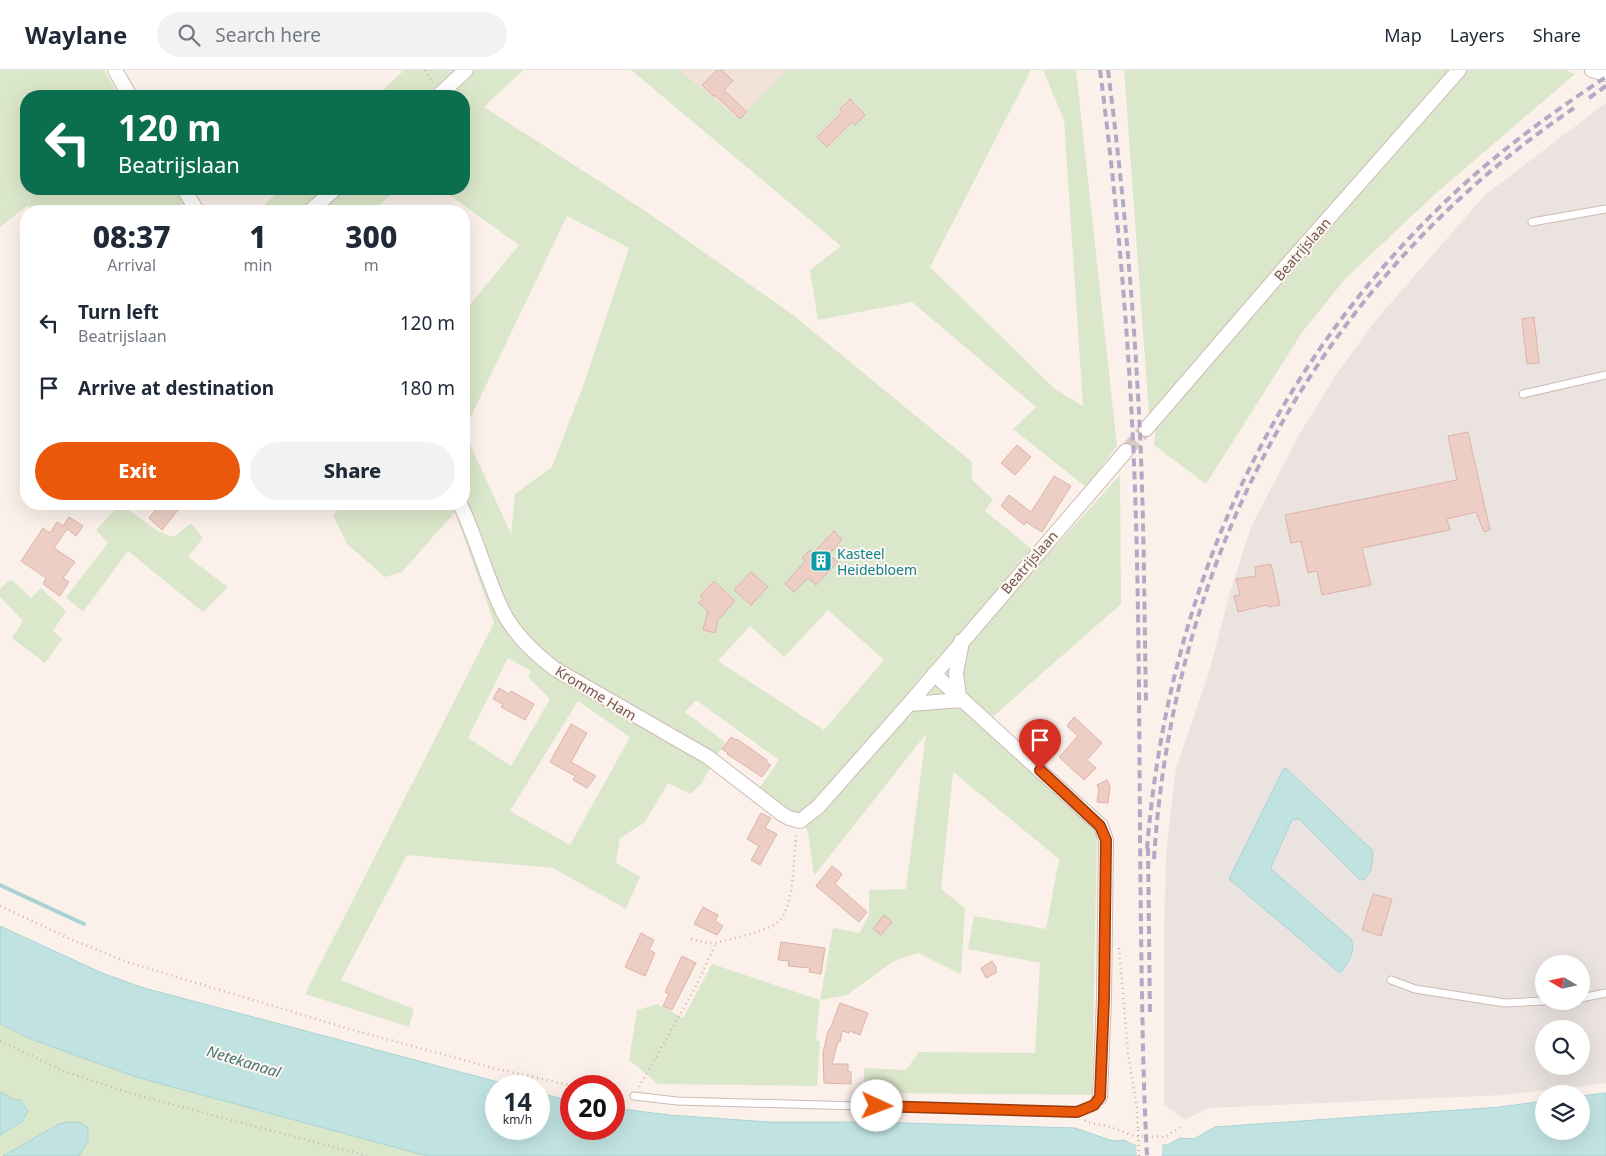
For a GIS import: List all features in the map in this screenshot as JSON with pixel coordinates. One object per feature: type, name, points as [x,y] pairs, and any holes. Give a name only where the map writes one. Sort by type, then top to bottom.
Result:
[{"type":"street","points":[[115,70],[127,90]]},
{"type":"street","points":[[444,90],[466,70]]},
{"type":"street","name":"Beatrijslaan","points":[[1146,429],[1459,70]]},
{"type":"street","points":[[1592,70],[1606,74]]},
{"type":"street","points":[[317,205],[328,195]]},
{"type":"street","name":"Beatrijslaan","points":[[800,821],[818,807],[909,704],[961,641],[1126,451]]},
{"type":"street","name":"Kromme Ham","points":[[463,510],[504,613],[517,633],[536,655],[554,669],[708,757],[782,814],[800,821]]},
{"type":"street","points":[[961,641],[962,647],[956,673],[961,699]]},
{"type":"street","points":[[934,674],[1100,826],[1104,833],[1106,840],[1104,998],[1100,1097]]},
{"type":"street","points":[[909,704],[961,699]]},
{"type":"lane","points":[[1532,222],[1606,209]]},
{"type":"lane","points":[[1523,394],[1606,375]]},
{"type":"lane","points":[[1391,980],[1415,989],[1505,1003],[1535,1001]]},
{"type":"lane","points":[[1590,996],[1606,993]]},
{"type":"lane","points":[[634,1096],[687,1101],[1077,1112],[1094,1105],[1100,1097]]},
{"type":"path","points":[[690,939],[716,943],[773,926],[782,918],[788,904],[800,821]]},
{"type":"path","points":[[0,906],[77,942],[127,962],[349,1028],[493,1068],[560,1083]]},
{"type":"path","points":[[634,1096],[695,988],[716,943]]},
{"type":"path","points":[[1119,946],[1128,1053],[1137,1109],[1139,1156]]},
{"type":"path","points":[[0,1041],[66,1072],[133,1094],[367,1156]]},
{"type":"path","points":[[1077,1112],[1087,1122],[1110,1127],[1134,1136],[1165,1137],[1182,1126]]},
{"type":"shaded area","points":[[680,70],[787,70],[738,120]]},
{"type":"shaded area","points":[[1606,103],[1606,1083],[1589,1085],[1535,1085],[1535,1091],[1505,1095],[1209,1108],[1185,1120],[1164,1105],[1166,854],[1176,768],[1208,676],[1231,589],[1251,527],[1299,435],[1337,373],[1376,320],[1486,194]]},
{"type":"green space","points":[[0,70],[104,70],[116,90],[20,90],[20,195],[179,195],[184,204],[20,205],[20,211],[0,227]]},
{"type":"green space","points":[[404,70],[523,70],[484,107],[647,212],[793,315],[972,462],[972,480],[993,499],[985,511],[1044,559],[1120,475],[1121,604],[982,726],[1097,830],[1092,1095],[864,1093],[864,1068],[906,1070],[919,1052],[1035,1053],[1040,963],[968,949],[974,916],[1046,929],[1059,859],[953,772],[941,889],[965,908],[961,974],[918,953],[894,961],[847,995],[820,1000],[833,928],[859,933],[869,915],[869,890],[906,889],[926,734],[814,876],[808,833],[805,826],[760,787],[779,760],[696,700],[685,712],[725,742],[701,784],[690,794],[668,783],[644,823],[620,838],[616,863],[640,877],[626,909],[553,868],[407,855],[341,980],[414,1009],[409,1027],[305,994],[494,623],[455,512],[402,572],[385,577],[347,544],[333,515],[338,510],[470,510],[470,444],[511,534],[515,494],[552,467],[586,378],[629,248],[567,216],[470,418],[470,305],[519,245],[470,210],[470,205],[463,205],[449,195],[470,195],[470,90],[383,90]],"holes":[[[828,610],[884,660],[824,730],[718,661],[750,626],[784,657]],[[508,658],[531,671],[528,677],[550,699],[511,766],[468,738]],[[578,701],[630,737],[570,845],[510,811]]]},
{"type":"green space","points":[[631,70],[680,70],[738,119],[787,70],[1031,70],[930,267],[1056,390],[1083,406],[1064,120],[1043,70],[1076,70],[1117,446],[1086,487],[1013,429],[1036,407],[912,302],[818,320],[810,270],[841,246]]},
{"type":"green space","points":[[1124,70],[1565,70],[1575,74],[1434,195],[1346,278],[1303,331],[1206,484],[1154,445],[1158,408],[1149,414]]},
{"type":"green space","points":[[275,195],[390,195],[380,205],[264,205]]},
{"type":"green space","points":[[114,510],[128,510],[158,531],[174,537],[191,523],[203,538],[188,557],[228,587],[203,612],[128,551],[83,612],[66,597],[108,543],[96,530]]},
{"type":"green space","points":[[11,579],[31,598],[41,588],[66,611],[53,631],[62,639],[45,663],[12,638],[23,621],[0,597],[0,589]]},
{"type":"green space","points":[[712,964],[820,1000],[816,1040],[820,1042],[817,1086],[658,1084],[629,1060],[637,1010],[658,1004],[683,1018]]},
{"type":"green space","points":[[0,1024],[28,1038],[136,1077],[427,1156],[0,1156]]},
{"type":"water","points":[[1284,768],[1373,851],[1371,870],[1365,879],[1360,880],[1299,819],[1292,820],[1271,867],[1272,870],[1351,939],[1352,953],[1340,973],[1229,879]]},
{"type":"water","name":"Netekanaal","points":[[0,926],[102,973],[144,988],[485,1079],[485,1140],[550,1140],[550,1096],[560,1098],[560,1140],[625,1140],[625,1109],[669,1115],[769,1122],[869,1122],[1075,1128],[1113,1141],[1124,1140],[1134,1145],[1167,1145],[1180,1138],[1194,1139],[1215,1127],[1500,1107],[1535,1102],[1535,1140],[1590,1140],[1590,1095],[1606,1093],[1606,1156],[427,1156],[136,1077],[28,1038],[0,1024]]},
{"type":"water","points":[[0,1092],[20,1100],[28,1111],[22,1122],[0,1135]]},
{"type":"water","points":[[81,1123],[88,1128],[88,1141],[79,1156],[3,1156],[59,1124]]},
{"type":"pier","points":[[1136,1142],[1162,1142],[1162,1156],[1137,1156]]},
{"type":"building","points":[[717,70],[722,70],[733,81],[724,90],[747,112],[740,119],[702,85]]},
{"type":"building","points":[[850,99],[865,115],[855,125],[852,122],[827,147],[817,137],[842,112],[840,109]]},
{"type":"building","points":[[1534,317],[1539,363],[1527,364],[1522,319]]},
{"type":"building","points":[[1468,432],[1490,530],[1484,532],[1476,512],[1447,519],[1450,530],[1362,548],[1371,585],[1322,595],[1317,571],[1308,573],[1301,541],[1291,543],[1285,515],[1457,480],[1448,436]]},
{"type":"building","points":[[1017,445],[1031,457],[1015,475],[1001,463]]},
{"type":"building","points":[[1054,476],[1071,486],[1042,532],[1026,522],[1024,525],[1001,506],[1009,495],[1031,512]]},
{"type":"building","points":[[155,510],[178,510],[162,530],[149,518]]},
{"type":"building","points":[[69,517],[83,526],[76,536],[67,529],[54,548],[75,562],[63,578],[69,582],[60,596],[43,584],[46,578],[21,561],[43,528],[50,533],[57,522],[63,526]]},
{"type":"building","name":"Kasteel Heidebloem","points":[[834,531],[842,539],[829,555],[838,562],[816,585],[808,578],[794,592],[785,584],[805,561],[802,558],[810,550],[813,553]]},
{"type":"building","points":[[1271,564],[1280,605],[1268,607],[1267,605],[1238,612],[1234,596],[1240,595],[1236,579],[1256,576],[1255,567]]},
{"type":"building","points":[[751,572],[768,587],[751,605],[734,590]]},
{"type":"building","points":[[714,581],[735,601],[718,620],[715,633],[703,630],[708,611],[699,603],[703,598],[700,596]]},
{"type":"building","points":[[499,688],[509,694],[511,691],[534,704],[525,720],[501,707],[503,704],[493,699]]},
{"type":"building","points":[[1074,717],[1102,743],[1087,760],[1096,768],[1084,780],[1059,757],[1078,736],[1067,726]]},
{"type":"building","points":[[571,724],[587,733],[571,762],[596,776],[587,788],[573,780],[575,776],[550,762]]},
{"type":"building","points":[[731,737],[737,739],[767,760],[766,762],[771,765],[762,777],[722,749]]},
{"type":"building","points":[[1107,780],[1110,787],[1108,803],[1097,802],[1099,789],[1097,785]]},
{"type":"building","points":[[761,813],[771,818],[765,828],[777,834],[760,865],[751,860],[759,846],[747,839]]},
{"type":"building","points":[[832,866],[842,874],[835,884],[867,912],[859,922],[816,886]]},
{"type":"building","points":[[1373,894],[1392,899],[1381,936],[1362,930]]},
{"type":"building","points":[[703,907],[718,915],[715,921],[723,926],[717,935],[694,924]]},
{"type":"building","points":[[884,915],[892,922],[881,935],[873,929]]},
{"type":"building","points":[[641,933],[654,940],[649,950],[655,953],[645,976],[625,967]]},
{"type":"building","points":[[781,942],[825,948],[821,974],[809,972],[810,968],[788,966],[789,961],[778,960]]},
{"type":"building","points":[[682,956],[696,963],[672,1010],[663,1006],[669,994],[665,992]]},
{"type":"building","points":[[992,961],[996,967],[996,973],[986,978],[981,968]]},
{"type":"building","points":[[840,1003],[868,1013],[860,1035],[850,1031],[849,1033],[842,1031],[832,1064],[848,1064],[848,1071],[851,1072],[851,1084],[824,1083],[823,1053],[828,1031]]},
{"type":"waterway","points":[[0,885],[84,924]]},
{"type":"tunnel","points":[[1126,451],[1146,429]]},
{"type":"railway","points":[[1100,70],[1122,279],[1133,437],[1138,598],[1142,1013],[1147,1156]]},
{"type":"railway","points":[[1108,70],[1125,224],[1137,378],[1142,500],[1146,703]]},
{"type":"railway","points":[[1147,849],[1158,757],[1177,667],[1203,580],[1236,496],[1277,416],[1326,340],[1383,268],[1447,200],[1524,135],[1606,77]]},
{"type":"railway","points":[[1589,98],[1606,86]]},
{"type":"railway","points":[[1154,859],[1167,746],[1192,637],[1228,533],[1276,434],[1334,341],[1404,255],[1484,177],[1574,108]]},
{"type":"railway","points":[[1148,848],[1150,1016]]},
{"type":"place","name":"Kasteel Heidebloem","points":[[821,561]]},
{"type":"route","points":[[877,1106],[1077,1112],[1094,1105],[1100,1097],[1104,998],[1106,840],[1100,826],[1040,770]]}]
